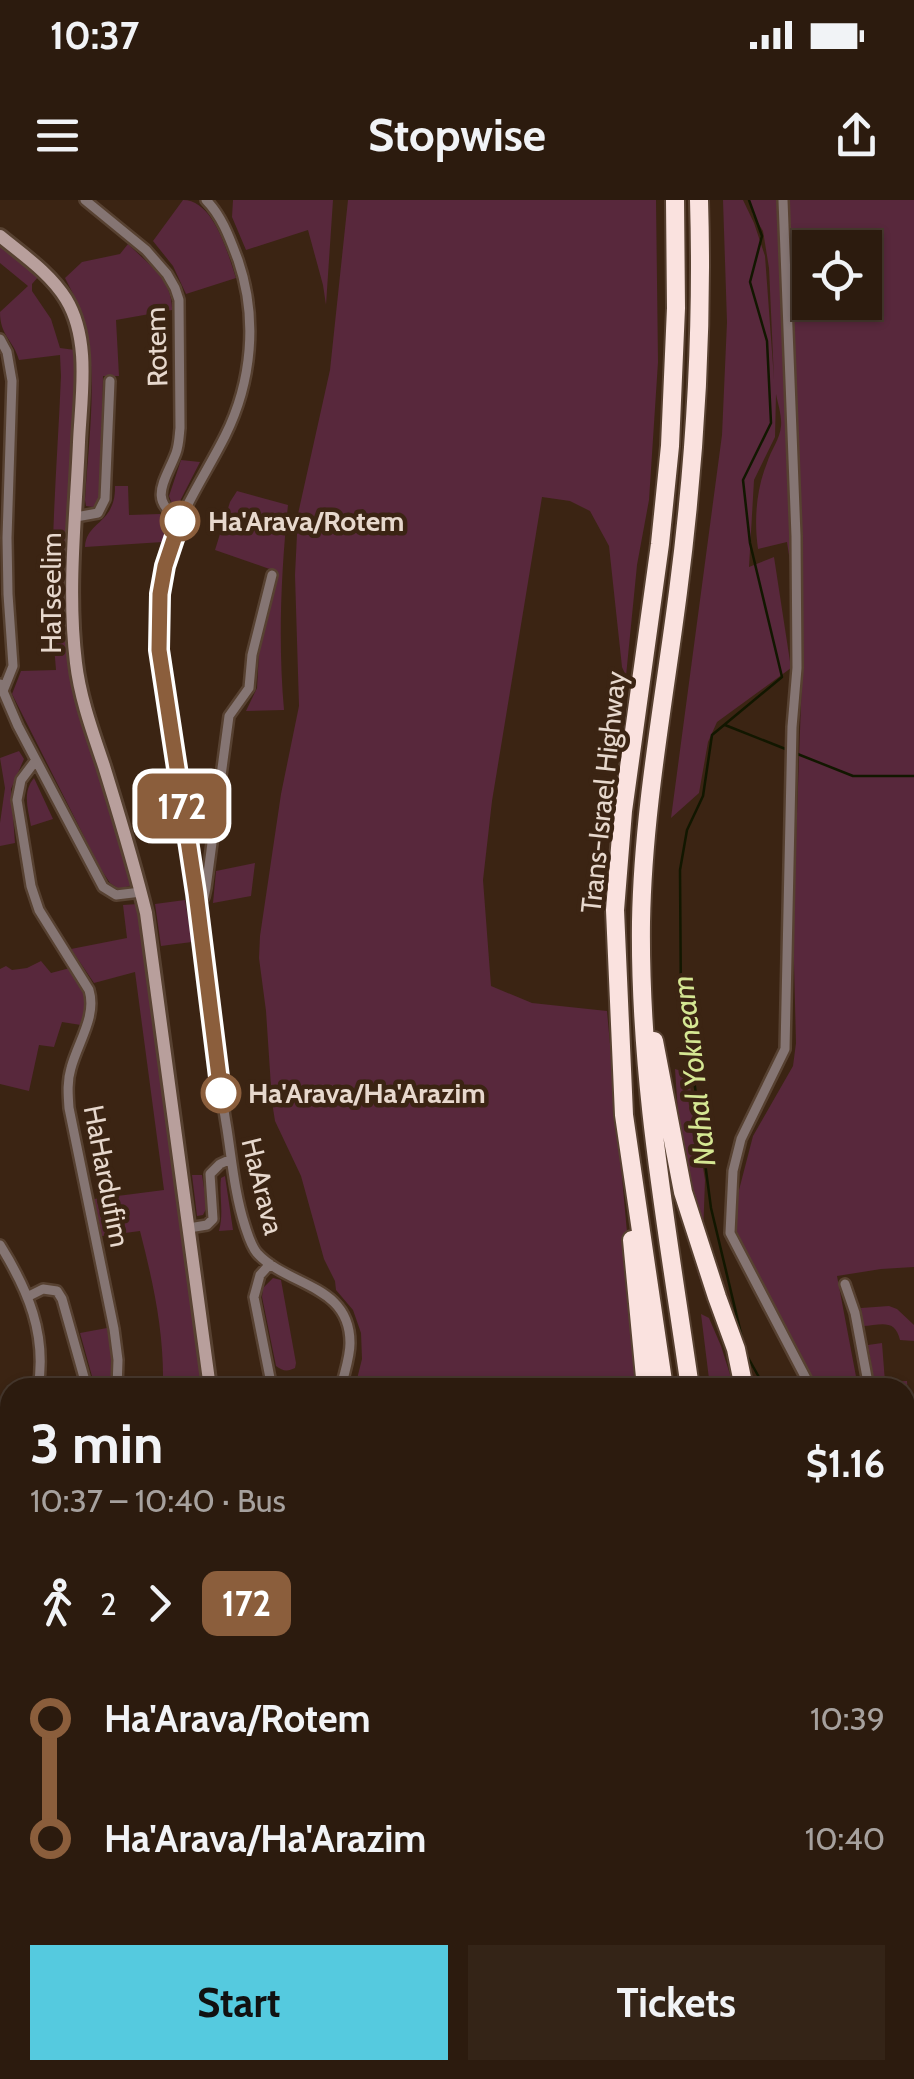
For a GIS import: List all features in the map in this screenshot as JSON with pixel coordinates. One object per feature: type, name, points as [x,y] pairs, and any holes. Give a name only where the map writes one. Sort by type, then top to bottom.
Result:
[{"type":"highway","name":"Trans-Israel Highway","points":[[663,1378],[624,1115],[615,910],[623,811],[670,446],[676,308],[675,200]]},
{"type":"highway","name":"Trans-Israel Highway","points":[[689,1378],[650,1108],[642,922],[652,776],[693,461],[700,322],[699,200]]},
{"type":"highway","points":[[643,987],[683,1192],[742,1378]]},
{"type":"highway","points":[[624,1115],[645,1378]]},
{"type":"street","name":"Rotem","points":[[85,200],[146,250],[167,274],[179,300],[180,428],[178,448],[161,489],[166,510],[181,518]]},
{"type":"street","points":[[783,200],[797,649],[785,1049],[741,1139],[733,1171],[730,1233],[806,1378]]},
{"type":"street","name":"HaArava","points":[[211,202],[232,245],[248,297],[248,362],[244,388],[227,434],[181,518],[165,566],[159,650],[238,1197],[256,1252],[326,1295],[344,1316],[350,1346],[343,1378]]},
{"type":"street","name":"HaTseelim","points":[[0,236],[54,282],[73,312],[79,333],[82,376],[73,635],[76,668],[141,892],[158,988],[209,1378]]},
{"type":"street","points":[[0,339],[7,352],[12,381],[7,538],[14,666],[2,687],[103,887],[116,895],[141,892]]},
{"type":"street","points":[[76,517],[98,513],[105,499],[110,381]]},
{"type":"street","points":[[197,902],[204,897],[206,888],[228,716],[249,688],[252,655],[272,575]]},
{"type":"street","name":"HaHardufim","points":[[36,760],[21,780],[17,800],[30,886],[39,910],[90,990],[93,1002],[69,1073],[69,1108],[114,1329],[117,1378]]},
{"type":"street","points":[[189,1228],[213,1219],[210,1174],[231,1159]]},
{"type":"street","points":[[0,1245],[19,1275],[40,1337],[38,1378]]},
{"type":"street","points":[[270,1264],[260,1276],[254,1297],[270,1378]]},
{"type":"street","points":[[845,1284],[855,1313],[866,1378]]},
{"type":"street","points":[[27,1297],[44,1288],[57,1291],[85,1378]]},
{"type":"shaded area","points":[[183,200],[194,202],[211,218],[236,278],[186,294],[173,266],[153,241]]},
{"type":"shaded area","points":[[233,200],[333,200],[326,305],[308,230],[246,250],[232,217]]},
{"type":"shaded area","points":[[348,200],[656,200],[658,362],[649,500],[637,565],[626,676],[609,546],[590,511],[570,501],[542,497],[492,801],[483,880],[491,986],[532,1003],[607,1011],[640,1378],[357,1378],[362,1359],[361,1333],[353,1310],[336,1290],[301,1176],[275,1121],[260,936],[281,794],[299,706],[295,575],[298,514],[330,370]]},
{"type":"shaded area","points":[[723,200],[743,200],[765,256],[774,379],[769,268],[763,231],[749,200],[914,200],[914,1267],[837,1276],[856,1378],[808,1378],[734,1226],[753,1136],[793,1066],[796,1043],[793,924],[803,648],[787,542],[758,549],[756,528],[760,484],[781,426],[776,394],[775,437],[754,480],[749,567],[774,557],[791,668],[717,722],[708,742],[699,793],[671,818],[722,435],[727,322]]},
{"type":"shaded area","points":[[0,243],[39,276],[32,291],[51,319],[60,348],[75,350],[67,635],[133,885],[119,889],[100,868],[12,694],[21,671],[56,670],[53,560],[61,376],[60,355],[19,360],[4,332],[0,312],[28,286],[0,263]]},
{"type":"shaded area","points":[[128,244],[164,281],[172,310],[116,320],[119,376],[103,376],[101,495],[99,503],[86,506],[91,363],[82,315],[65,278],[82,262],[120,254]]},
{"type":"shaded area","points":[[181,460],[200,462],[177,507],[169,496]]},
{"type":"shaded area","points":[[115,486],[128,486],[129,515],[160,514],[166,526],[163,542],[85,547],[90,532],[111,508]]},
{"type":"shaded area","points":[[237,491],[288,505],[281,608],[284,710],[246,711],[257,688],[259,652],[278,572],[215,550]]},
{"type":"shaded area","points":[[19,751],[24,759],[11,789],[15,843],[0,846],[5,788],[0,758]]},
{"type":"shaded area","points":[[34,778],[53,819],[31,826],[27,795]]},
{"type":"shaded area","points":[[255,863],[251,896],[213,903],[216,871]]},
{"type":"shaded area","points":[[185,900],[192,942],[161,946],[155,904]]},
{"type":"shaded area","points":[[138,904],[141,914],[203,1378],[163,1378],[157,1307],[140,1231],[102,1236],[94,1199],[164,1190],[135,972],[94,983],[71,949],[127,938],[123,905]]},
{"type":"shaded area","points":[[41,961],[51,973],[70,968],[83,989],[86,1008],[81,1025],[62,1022],[54,1047],[39,1045],[29,1091],[0,1084],[0,969],[27,968]]},
{"type":"shaded area","points":[[675,1069],[688,1073],[705,1180],[706,1265],[752,1378],[738,1378],[698,1274],[681,1158]]},
{"type":"shaded area","points":[[192,1175],[202,1175],[207,1207],[203,1215],[197,1216]]},
{"type":"shaded area","points":[[225,1176],[233,1230],[219,1231],[221,1178]]},
{"type":"shaded area","points":[[273,1278],[281,1280],[296,1363],[290,1370],[276,1366],[262,1297],[263,1288]]},
{"type":"shaded area","points":[[889,1306],[914,1325],[914,1341],[900,1340],[891,1326],[862,1326],[861,1308]]},
{"type":"shaded area","points":[[701,1314],[709,1318],[731,1378],[709,1378]]},
{"type":"shaded area","points":[[107,1328],[111,1378],[92,1378],[80,1333]]},
{"type":"shaded area","points":[[882,1343],[885,1378],[874,1378],[868,1345]]},
{"type":"waterway","name":"Nahal Yokneam","points":[[743,1342],[711,1208],[681,1009],[680,870],[687,830],[703,796],[712,735],[782,677],[750,543],[743,480],[771,423],[767,341],[750,282],[762,236],[749,200]]},
{"type":"waterway","points":[[725,725],[788,750]]},
{"type":"waterway","points":[[795,753],[853,776],[914,776]]},
{"type":"waterway","name":"Nahal Yokneam","points":[[746,1354],[759,1378]]},
{"type":"bus line","name":"172","points":[[180,521],[160,594],[159,650],[221,1093]]},
{"type":"place","name":"Ha'Arava/Rotem","points":[[180,521]]},
{"type":"place","name":"Ha'Arava/Ha'Arazim","points":[[221,1093]]}]
